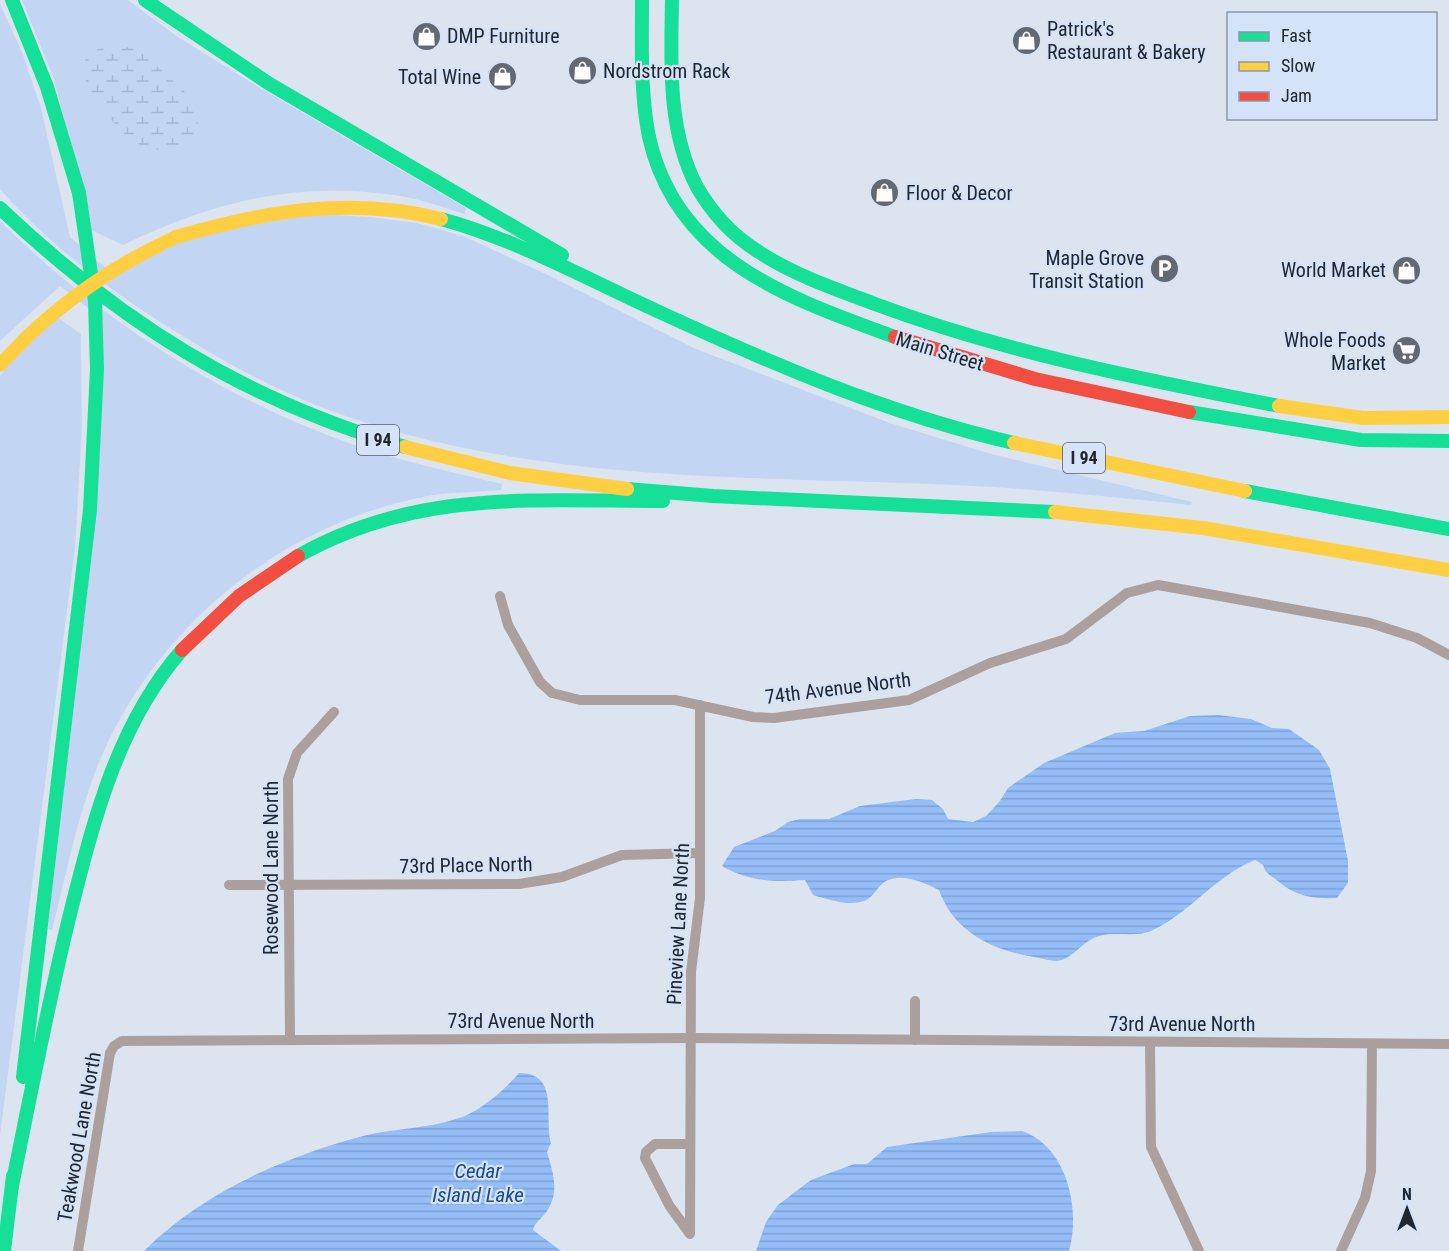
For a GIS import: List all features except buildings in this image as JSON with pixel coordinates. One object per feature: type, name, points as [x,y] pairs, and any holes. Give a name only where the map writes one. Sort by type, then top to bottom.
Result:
[{"type":"main road","points":[[4,1251],[90,510],[98,369],[95,301],[79,193],[47,87],[12,0]]},
{"type":"main road","name":"I 94","points":[[145,0],[268,83],[462,195],[540,243],[731,344],[852,394],[955,428],[1207,484],[1449,529]]},
{"type":"main road","name":"Main Street","points":[[642,0],[642,89],[646,126],[656,163],[680,210],[696,230],[731,263],[753,278],[797,299],[889,335],[1064,386],[1332,439],[1381,444],[1449,441]]},
{"type":"main road","name":"Main Street","points":[[672,0],[671,99],[676,133],[689,172],[715,213],[749,246],[771,260],[894,312],[994,343],[1095,370],[1334,415],[1378,419],[1449,417]]},
{"type":"main road","points":[[0,365],[62,304],[101,276],[153,246],[246,216],[296,207],[363,206],[420,213],[468,227],[517,246],[731,344]]},
{"type":"main road","name":"I 94","points":[[0,208],[55,262],[163,339],[252,388],[356,432],[452,461],[560,480],[738,497],[1012,509],[1120,518],[1286,541],[1449,570]]},
{"type":"main road","points":[[12,1186],[60,949],[111,771],[122,743],[148,694],[189,644],[230,603],[286,564],[338,535],[388,517],[438,506],[493,500],[820,500]]},
{"type":"street","name":"74th Avenue North","points":[[500,596],[508,626],[540,682],[552,693],[580,700],[675,700],[753,717],[774,718],[909,700],[990,663],[1066,639],[1127,593],[1144,587],[1174,586],[1383,627],[1417,639],[1449,655]]},
{"type":"street","name":"Pineview Lane North","points":[[690,1144],[655,1144],[646,1152],[645,1158],[669,1204],[690,1234],[691,972],[699,916],[700,705]]},
{"type":"street","name":"Rosewood Lane North","points":[[290,1040],[287,793],[291,766],[297,753],[334,712]]},
{"type":"street","name":"73rd Place North","points":[[229,885],[519,884],[562,877],[622,855],[700,853]]},
{"type":"street","points":[[915,1001],[915,1040]]},
{"type":"street","name":"73rd Avenue North","points":[[128,1041],[692,1038],[1449,1044]]},
{"type":"street","name":"Teakwood Lane North","points":[[78,1251],[110,1053],[117,1043],[128,1041]]},
{"type":"street","points":[[1150,1042],[1151,1147],[1199,1251]]},
{"type":"street","points":[[1341,1251],[1365,1198],[1371,1171],[1372,1044]]},
{"type":"green space","points":[[22,0],[128,0],[178,37],[260,88],[466,208],[465,214],[403,196],[357,191],[322,191],[288,193],[222,207],[189,217],[123,245],[91,230],[54,79]]},
{"type":"green space","points":[[0,4],[22,52],[41,108],[70,237],[114,275],[178,243],[266,220],[318,214],[417,223],[463,236],[548,275],[696,349],[890,423],[991,454],[1192,502],[1191,505],[995,487],[707,476],[560,464],[415,437],[343,415],[300,398],[218,357],[130,302],[61,249],[0,189]]},
{"type":"green space","points":[[112,45],[138,49],[184,91],[195,109],[199,130],[184,142],[170,149],[157,150],[144,146],[120,129],[93,93],[84,72],[85,61],[89,54]]},
{"type":"green space","points":[[0,221],[37,256],[117,320],[204,376],[249,400],[295,422],[362,448],[502,484],[501,490],[433,495],[381,508],[331,526],[285,550],[241,580],[201,614],[165,653],[134,696],[108,742],[82,811],[52,930],[48,929],[101,318],[60,286],[0,341]]},
{"type":"green space","points":[[57,317],[81,334],[82,427],[75,548],[0,1136],[0,376],[9,364]]},
{"type":"water","points":[[1218,715],[1251,719],[1272,728],[1289,729],[1319,750],[1330,769],[1348,861],[1348,883],[1337,898],[1313,897],[1292,891],[1269,875],[1263,865],[1255,860],[1228,875],[1179,914],[1153,930],[1141,934],[1099,936],[1088,941],[1068,957],[1054,961],[1018,954],[976,937],[954,917],[939,890],[917,881],[894,878],[881,885],[867,900],[845,903],[813,895],[805,880],[762,880],[742,875],[722,866],[734,847],[775,831],[788,822],[800,819],[829,819],[860,806],[916,799],[932,800],[943,809],[948,819],[973,822],[986,816],[1008,788],[1044,763],[1115,733],[1144,731],[1190,716]]},
{"type":"water","name":"Cedar Island Lake","points":[[519,1073],[532,1075],[540,1080],[548,1098],[551,1143],[547,1152],[554,1189],[551,1204],[533,1230],[561,1251],[144,1251],[191,1212],[244,1180],[301,1156],[359,1137],[437,1124],[462,1117],[493,1098]]},
{"type":"water","points":[[1022,1131],[1037,1139],[1050,1150],[1067,1181],[1073,1217],[1069,1251],[756,1251],[766,1222],[778,1205],[811,1180],[854,1164],[867,1164],[887,1147],[991,1132]]},
{"type":"traffic: fast","points":[[12,0],[47,87],[79,193]]},
{"type":"traffic: fast","points":[[145,0],[268,83],[562,255]]},
{"type":"traffic: fast","points":[[642,0],[643,86],[649,137],[663,180],[684,215],[711,244],[743,269],[816,307],[895,337]]},
{"type":"traffic: fast","points":[[672,0],[673,95],[680,142],[687,165],[709,206],[749,246],[786,268],[830,287],[974,337],[1126,375],[1279,406]]},
{"type":"traffic: fast","points":[[79,193],[95,301],[97,369]]},
{"type":"traffic: fast","points":[[0,208],[92,287],[139,322],[188,353],[238,381],[291,406],[346,428],[405,447]]},
{"type":"traffic: fast","points":[[441,219],[523,248],[699,330],[831,386],[921,418],[1014,443]]},
{"type":"traffic: fast","points":[[23,1077],[90,510],[97,369]]},
{"type":"traffic: fast","points":[[1189,412],[1361,440],[1449,441]]},
{"type":"traffic: fast","points":[[627,489],[713,496],[1055,512]]},
{"type":"traffic: fast","points":[[1245,491],[1449,529]]},
{"type":"traffic: fast","points":[[298,556],[342,534],[387,519],[431,509],[476,503],[521,501],[663,501]]},
{"type":"traffic: fast","points":[[12,1186],[40,1045],[81,872],[100,804],[112,771],[141,708],[160,678],[182,650]]},
{"type":"traffic: fast","points":[[4,1251],[13,1176]]},
{"type":"traffic: slow","points":[[176,237],[242,220],[308,210],[374,208],[441,219]]},
{"type":"traffic: slow","points":[[25,339],[42,323],[115,269],[176,237]]},
{"type":"traffic: slow","points":[[0,365],[25,339]]},
{"type":"traffic: slow","points":[[1279,406],[1363,418],[1449,417]]},
{"type":"traffic: slow","points":[[1014,443],[1245,491]]},
{"type":"traffic: slow","points":[[405,447],[510,473],[627,489]]},
{"type":"traffic: slow","points":[[1055,512],[1203,528],[1449,570]]},
{"type":"traffic: jam","points":[[895,337],[1035,379],[1189,412]]},
{"type":"traffic: jam","points":[[182,650],[239,596],[298,556]]},
{"type":"place","name":"DMP Furniture","points":[[426,36]]},
{"type":"place","name":"Patrick's Restaurant & Bakery","points":[[1026,41]]},
{"type":"place","name":"Nordstrom Rack","points":[[582,71]]},
{"type":"place","name":"Total Wine","points":[[502,77]]},
{"type":"place","name":"Floor & Decor","points":[[885,193]]},
{"type":"place","name":"Maple Grove Transit Station","points":[[1165,269]]},
{"type":"place","name":"World Market","points":[[1407,270]]},
{"type":"place","name":"Whole Foods Market","points":[[1407,351]]}]
